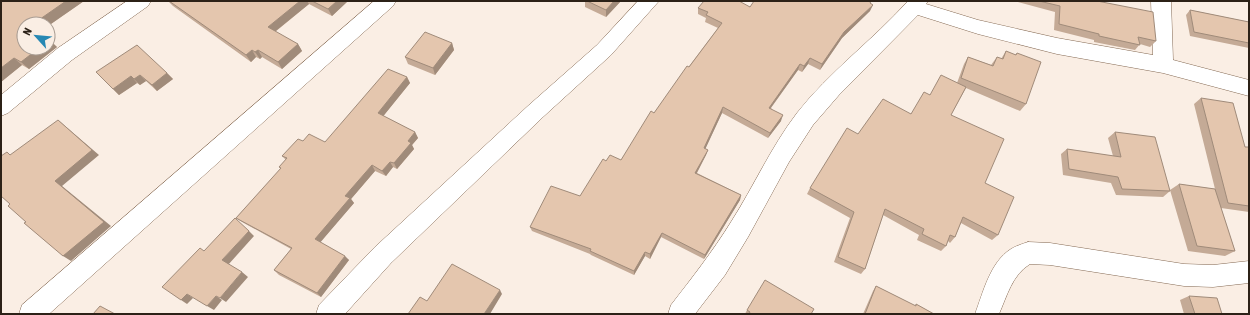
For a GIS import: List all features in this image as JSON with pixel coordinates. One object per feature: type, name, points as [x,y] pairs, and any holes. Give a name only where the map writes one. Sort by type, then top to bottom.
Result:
[{"type":"street","points":[[1,107],[65,54],[141,1]]},
{"type":"street","points":[[31,314],[386,1]]},
{"type":"street","points":[[328,314],[384,255],[604,50],[649,1]]},
{"type":"street","points":[[1161,1],[1163,65]]},
{"type":"street","points":[[680,314],[720,260],[740,229],[781,155],[805,119],[832,89],[916,4],[978,27],[1057,46],[1163,65],[1249,88]]},
{"type":"street","points":[[987,314],[1001,280],[1012,263],[1028,253],[1050,254],[1184,275],[1213,276],[1249,272]]},
{"type":"building","points":[[1,1],[66,1],[44,16],[16,16],[16,56],[29,56],[21,62],[14,58],[1,68]]},
{"type":"building","points":[[169,1],[300,1],[268,27],[298,44],[278,62],[258,50],[255,52],[252,50],[246,55]]},
{"type":"building","points":[[312,1],[337,1],[328,9]]},
{"type":"building","points":[[587,1],[614,1],[606,10]]},
{"type":"building","points":[[704,1],[739,1],[750,7],[754,1],[871,1],[870,3],[873,5],[844,32],[822,64],[810,58],[804,66],[800,64],[769,108],[783,115],[770,133],[723,107],[704,148],[708,150],[695,173],[741,195],[705,255],[662,233],[650,254],[645,252],[634,271],[590,251],[591,249],[530,227],[551,186],[580,196],[603,159],[606,161],[610,155],[621,160],[651,111],[654,113],[687,66],[689,67],[722,23],[706,15],[708,12],[698,8]]},
{"type":"building","points":[[1039,1],[1097,1],[1153,12],[1156,41],[1138,37],[1140,45],[1099,36],[1099,34],[1059,24],[1060,6]]},
{"type":"building","points":[[1190,10],[1249,22],[1249,43],[1194,32]]},
{"type":"building","points":[[425,32],[452,43],[433,68],[405,57]]},
{"type":"building","points":[[137,45],[167,73],[152,85],[140,75],[134,79],[131,76],[113,89],[96,72]]},
{"type":"building","points":[[1006,51],[1016,55],[1017,53],[1041,62],[1026,104],[961,78],[968,57],[993,66],[997,57],[1003,59]]},
{"type":"building","points":[[388,69],[407,77],[378,113],[415,132],[408,141],[411,143],[394,163],[390,162],[382,171],[372,165],[345,196],[350,198],[315,239],[345,256],[317,293],[274,270],[292,248],[236,218],[281,168],[279,167],[287,158],[282,156],[298,139],[303,141],[309,134],[325,142]]},
{"type":"building","points":[[941,75],[966,87],[951,115],[1004,139],[985,183],[1014,197],[998,235],[963,217],[955,237],[950,235],[946,246],[922,234],[924,229],[885,209],[865,269],[838,257],[854,212],[810,188],[847,128],[858,134],[883,99],[911,114],[924,92],[930,95]]},
{"type":"building","points":[[1201,98],[1233,103],[1245,147],[1249,147],[1249,206],[1228,203]]},
{"type":"building","points":[[58,120],[92,150],[55,181],[104,222],[63,256],[24,223],[26,222],[8,206],[10,204],[1,196],[1,156],[7,152],[10,155]]},
{"type":"building","points":[[1115,132],[1155,137],[1170,191],[1122,189],[1118,177],[1069,169],[1067,149],[1121,157]]},
{"type":"building","points":[[1179,184],[1215,189],[1235,251],[1197,246]]},
{"type":"building","points":[[235,218],[249,231],[222,260],[242,272],[220,298],[216,296],[207,306],[187,294],[181,300],[162,287],[200,248],[204,251]]},
{"type":"building","points":[[452,264],[500,290],[484,314],[408,314],[420,297],[427,301]]},
{"type":"building","points":[[765,280],[814,309],[811,314],[749,314],[750,312],[747,310]]},
{"type":"building","points":[[876,286],[916,306],[916,304],[934,314],[865,314]]},
{"type":"building","points":[[1189,296],[1217,298],[1222,314],[1195,314]]},
{"type":"building","points":[[100,306],[115,314],[93,314]]}]
